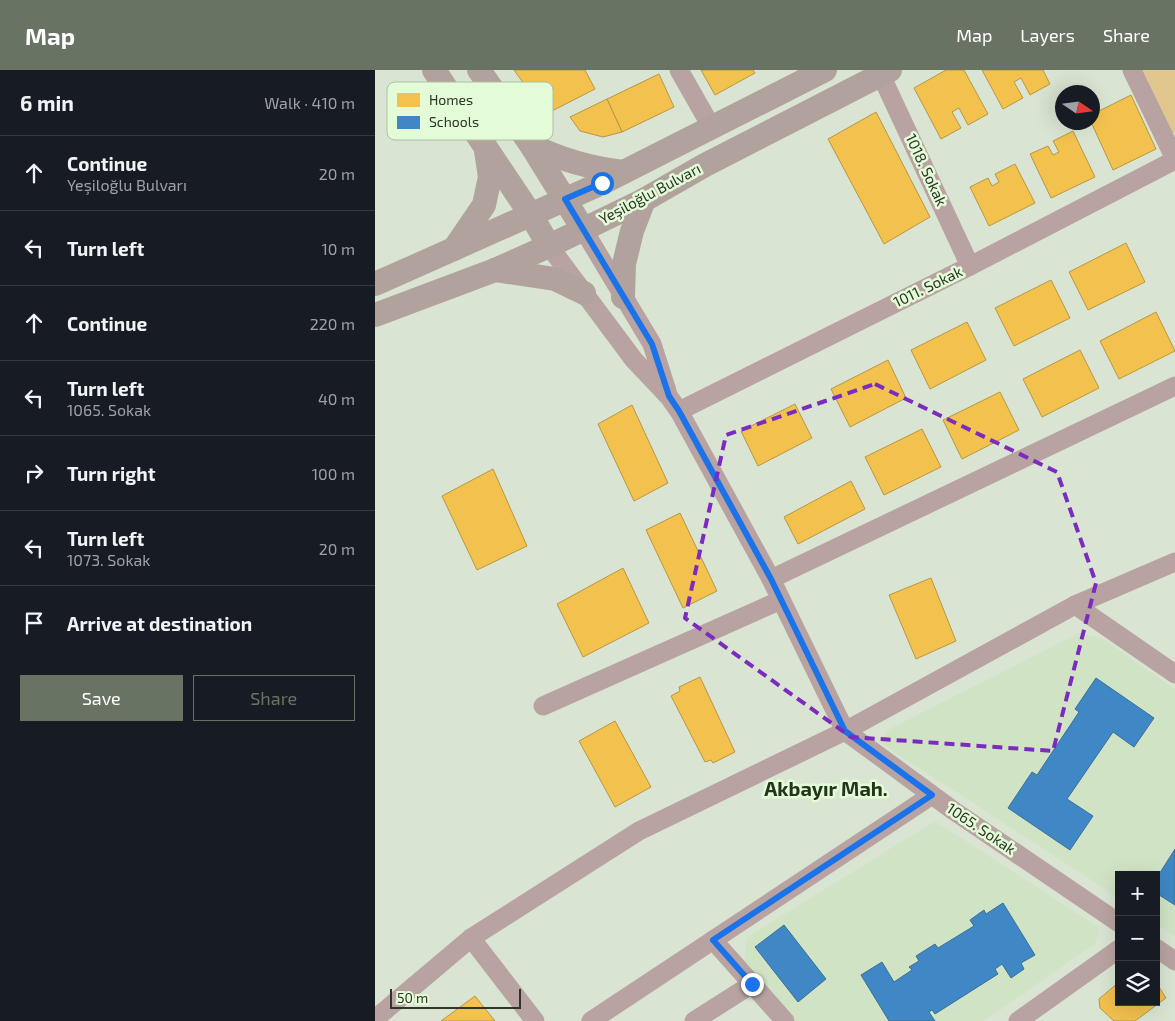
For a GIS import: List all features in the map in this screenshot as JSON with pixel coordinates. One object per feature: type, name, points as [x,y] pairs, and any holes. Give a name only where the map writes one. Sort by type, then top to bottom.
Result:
[{"type":"main road","points":[[434,70],[442,82]]},
{"type":"main road","points":[[479,70],[487,82]]},
{"type":"main road","name":"Yeşiloğlu Bulvarı","points":[[375,284],[623,172],[825,70]]},
{"type":"main road","name":"Yeşiloğlu Bulvarı","points":[[375,315],[495,270],[549,246],[644,200],[705,165],[885,72]]},
{"type":"main road","points":[[480,140],[531,215],[549,246]]},
{"type":"main road","points":[[528,140],[583,229]]},
{"type":"main road","points":[[531,145],[552,156],[574,163],[623,172]]},
{"type":"main road","points":[[454,249],[484,205],[489,177],[485,147]]},
{"type":"main road","points":[[623,297],[624,264],[632,231],[644,200]]},
{"type":"main road","points":[[495,270],[555,279],[584,293]]},
{"type":"street","points":[[679,70],[712,128]]},
{"type":"street","points":[[1132,70],[1175,160]]},
{"type":"street","name":"1018. Sokak","points":[[885,72],[971,266]]},
{"type":"street","name":"1011. Sokak","points":[[674,404],[971,266],[1175,160]]},
{"type":"street","points":[[583,229],[652,344],[674,404],[771,579],[845,731]]},
{"type":"street","points":[[549,246],[634,360],[674,404]]},
{"type":"street","points":[[771,579],[1175,386]]},
{"type":"street","points":[[375,1019],[471,938],[639,831],[845,731],[1075,605],[1175,562]]},
{"type":"street","points":[[543,706],[781,600]]},
{"type":"street","points":[[1075,605],[1175,674]]},
{"type":"street","name":"1065. Sokak","points":[[845,731],[932,795],[1115,920]]},
{"type":"street","points":[[591,1021],[932,795]]},
{"type":"street","points":[[471,938],[535,1021]]},
{"type":"street","points":[[713,940],[785,1021]]},
{"type":"street","points":[[1160,951],[1175,961]]},
{"type":"street","points":[[1017,1021],[1115,952]]},
{"type":"street","points":[[693,1021],[752,984]]},
{"type":"highlighted area","points":[[875,384],[1057,472],[1096,583],[1053,751],[851,737],[685,618],[726,435]]},
{"type":"shaded area","points":[[1143,70],[1175,70],[1175,132],[1173,134]]},
{"type":"shaded area","points":[[1079,633],[1103,639],[1175,689],[1175,937],[1160,927],[1160,871],[1115,871],[1115,895],[882,744],[886,731]]},
{"type":"shaded area","points":[[935,821],[1100,928],[1096,943],[984,1021],[795,1021],[744,965],[746,938]]},
{"type":"building: Homes","points":[[514,70],[585,70],[595,89],[553,110],[553,82],[523,82]]},
{"type":"building: Homes","points":[[701,70],[753,70],[755,73],[715,95]]},
{"type":"building: Homes","points":[[946,70],[964,70],[988,114],[968,125],[959,108],[952,112],[961,128],[941,139],[914,88]]},
{"type":"building: Homes","points":[[982,70],[1043,70],[1050,84],[1030,95],[1021,78],[1014,82],[1023,98],[1003,109]]},
{"type":"building: Homes","points":[[659,74],[674,107],[622,132],[607,99]]},
{"type":"building: Homes","points":[[1131,95],[1156,149],[1113,170],[1095,130],[1100,130],[1100,110]]},
{"type":"building: Homes","points":[[607,99],[622,132],[603,137],[580,131],[570,117]]},
{"type":"building: Homes","points":[[876,112],[930,217],[884,244],[828,139]]},
{"type":"building: Homes","points":[[1073,131],[1095,177],[1051,198],[1030,154],[1048,146],[1053,155],[1059,152],[1053,141]]},
{"type":"building: Homes","points":[[1015,164],[1035,203],[989,226],[970,187],[988,178],[992,186],[999,182],[995,174]]},
{"type":"building: Homes","points":[[1126,243],[1145,282],[1088,310],[1069,272]]},
{"type":"building: Homes","points":[[1051,280],[1070,318],[1014,346],[995,308]]},
{"type":"building: Homes","points":[[1156,312],[1175,351],[1119,379],[1100,341]]},
{"type":"building: Homes","points":[[967,322],[986,360],[930,389],[911,350]]},
{"type":"building: Homes","points":[[1080,350],[1099,388],[1042,417],[1023,379]]},
{"type":"building: Homes","points":[[888,360],[906,398],[850,427],[831,389]]},
{"type":"building: Homes","points":[[1000,392],[1019,430],[962,459],[943,420]]},
{"type":"building: Homes","points":[[795,404],[812,438],[758,466],[741,431]]},
{"type":"building: Homes","points":[[632,405],[668,483],[634,501],[598,424]]},
{"type":"building: Homes","points":[[922,429],[941,467],[884,495],[865,457]]},
{"type":"building: Homes","points":[[493,469],[527,546],[477,570],[442,496]]},
{"type":"building: Homes","points":[[851,481],[865,509],[798,544],[784,517]]},
{"type":"building: Homes","points":[[680,513],[717,591],[683,608],[646,530]]},
{"type":"building: Homes","points":[[623,568],[649,623],[583,657],[557,604]]},
{"type":"building: Homes","points":[[931,578],[956,641],[916,659],[889,595]]},
{"type":"building: Homes","points":[[700,677],[735,752],[713,763],[711,760],[705,762],[671,696],[680,691],[679,687]]},
{"type":"building: Homes","points":[[615,721],[651,787],[615,807],[579,741]]},
{"type":"building: Homes","points":[[1115,985],[1115,1006],[1155,1006],[1135,1021],[1114,1021],[1100,1008],[1099,999]]},
{"type":"building: Homes","points":[[1160,988],[1166,998],[1160,1002]]},
{"type":"building: Homes","points":[[475,996],[495,1021],[441,1021]]},
{"type":"building: Schools","points":[[1096,678],[1154,718],[1134,747],[1113,732],[1067,799],[1093,816],[1070,850],[1008,808],[1032,772],[1037,775],[1079,712],[1075,709]]},
{"type":"building: Schools","points":[[1175,849],[1175,905],[1160,896],[1160,873]]},
{"type":"building: Schools","points":[[1003,903],[1035,955],[1021,963],[1024,969],[1011,978],[1002,964],[995,969],[998,974],[935,1014],[932,1010],[929,1012],[935,1021],[889,1021],[861,975],[882,962],[894,982],[912,970],[909,967],[919,961],[916,956],[935,944],[938,948],[974,926],[970,920],[984,910],[986,914]]},
{"type":"building: Schools","points":[[784,925],[826,979],[798,1002],[755,947]]},
{"type":"district","name":"Akbayır Mah.","points":[[826,789]]},
{"type":"route","points":[[602,183],[565,199],[652,344],[669,396],[771,579],[845,731],[932,795],[713,940],[752,984]]}]
